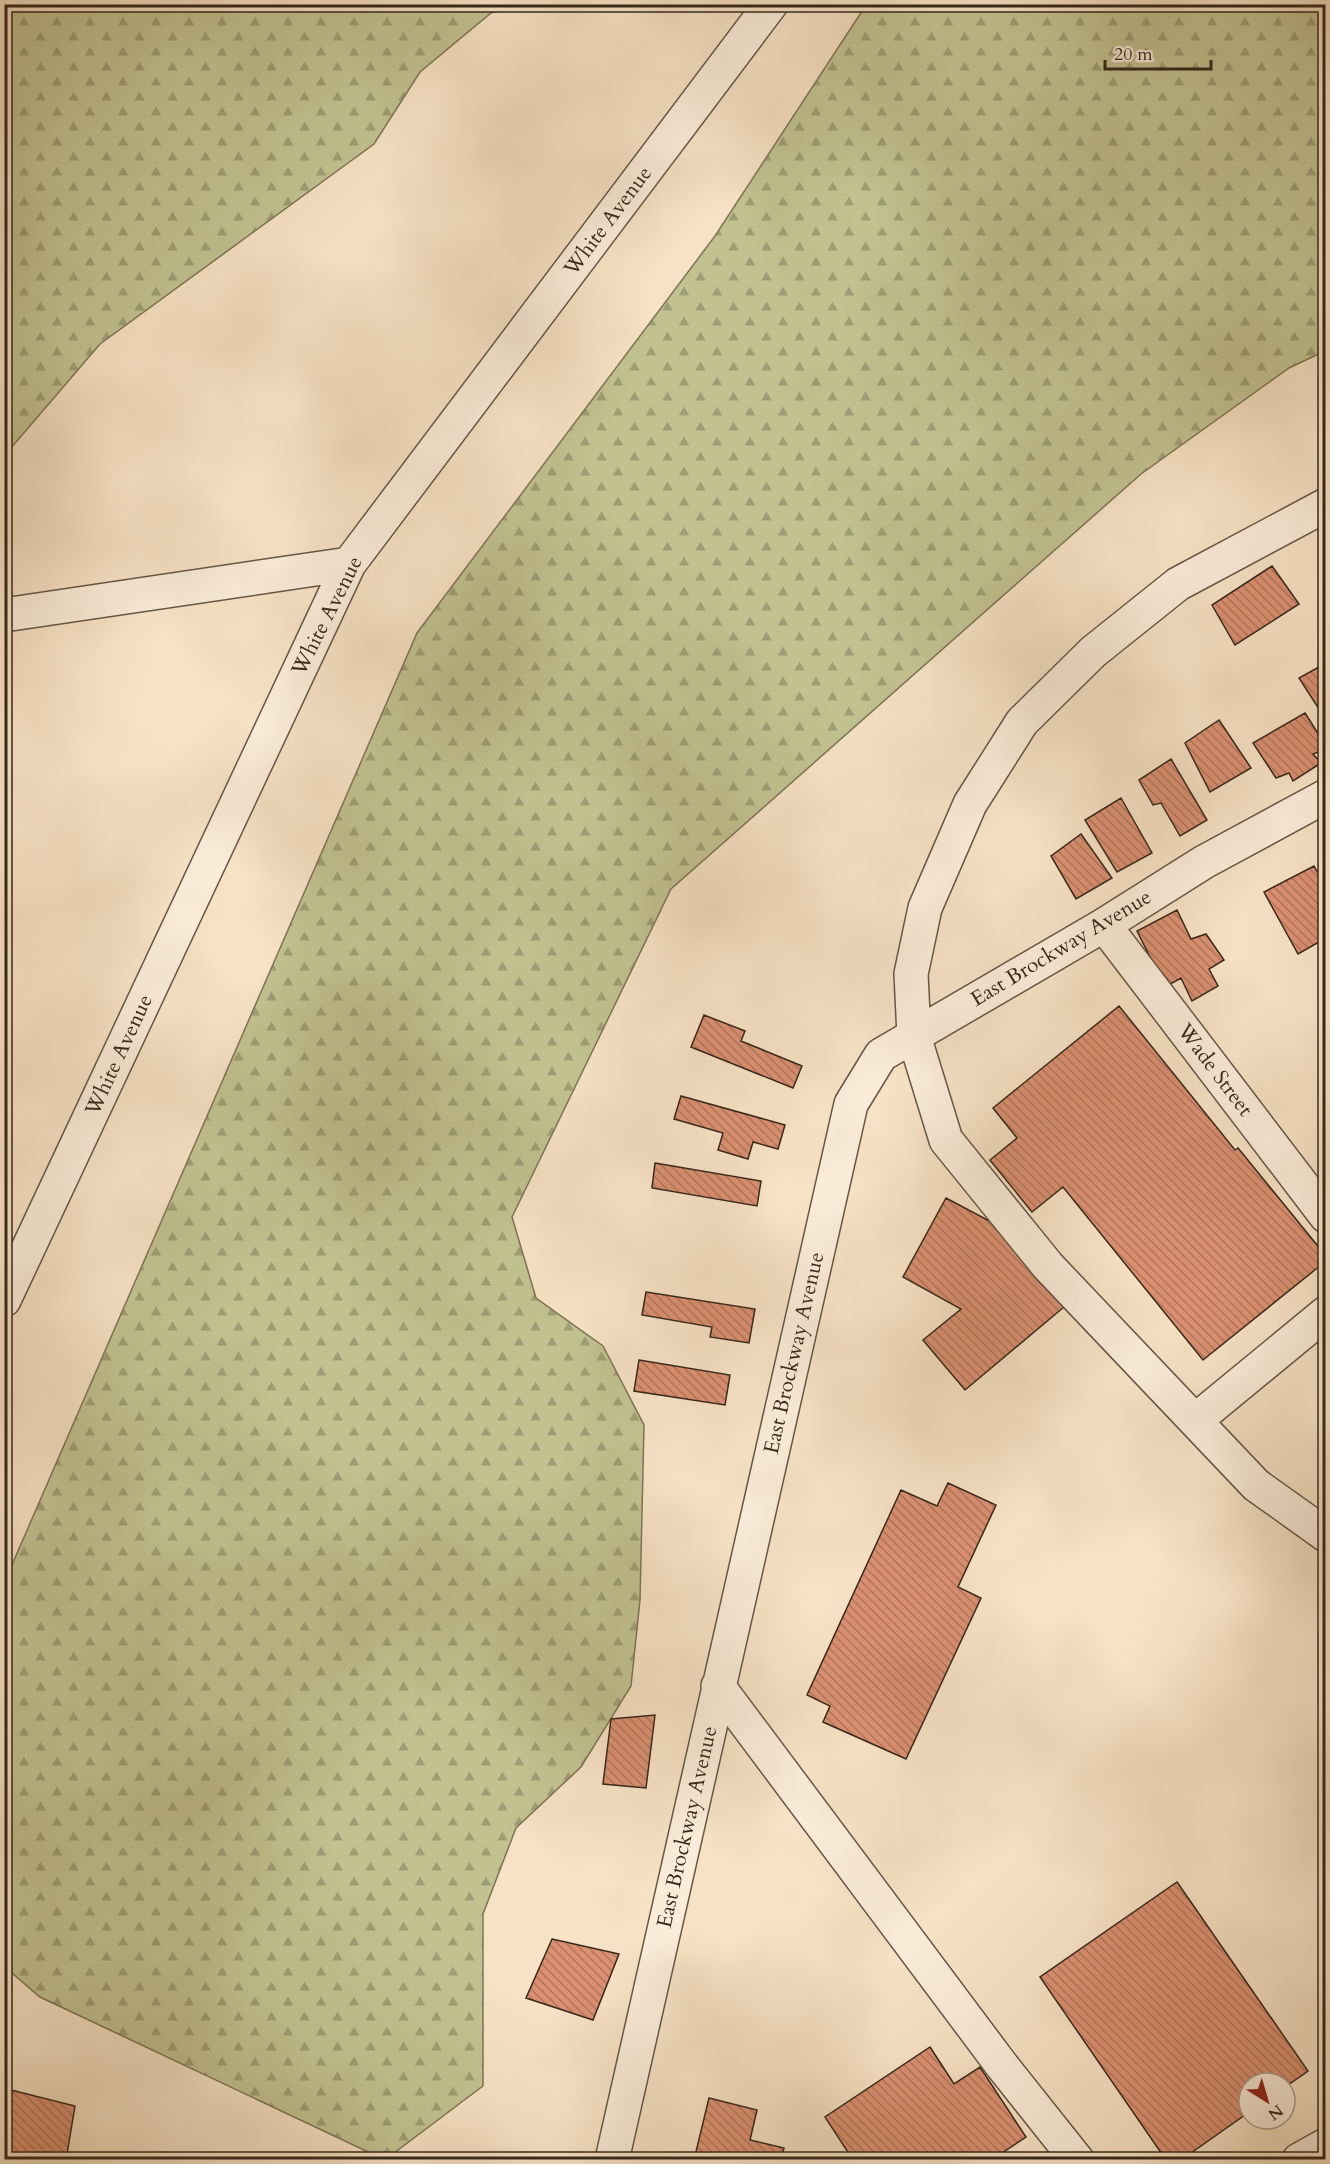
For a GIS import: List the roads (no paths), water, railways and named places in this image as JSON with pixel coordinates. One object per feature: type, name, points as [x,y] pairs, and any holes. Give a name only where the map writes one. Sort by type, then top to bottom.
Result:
[{"type":"street","name":"White Avenue","points":[[4,1300],[348,564],[771,4]]},
{"type":"street","points":[[1326,506],[1178,584],[1093,652],[1022,722],[970,804],[925,908],[911,974],[914,1036],[946,1140],[1048,1266],[1256,1485],[1326,1536]]},
{"type":"street","points":[[4,615],[348,564]]},
{"type":"street","name":"East Brockway Avenue","points":[[612,2160],[851,1104],[881,1055],[1104,924],[1204,862],[1326,796]]},
{"type":"street","name":"Wade Street","points":[[1104,924],[1326,1216]]},
{"type":"street","points":[[1196,1420],[1326,1313]]},
{"type":"street","points":[[718,1686],[1003,2067],[1077,2160]]},
{"type":"street","points":[[1299,2160],[1326,2145]]}]
